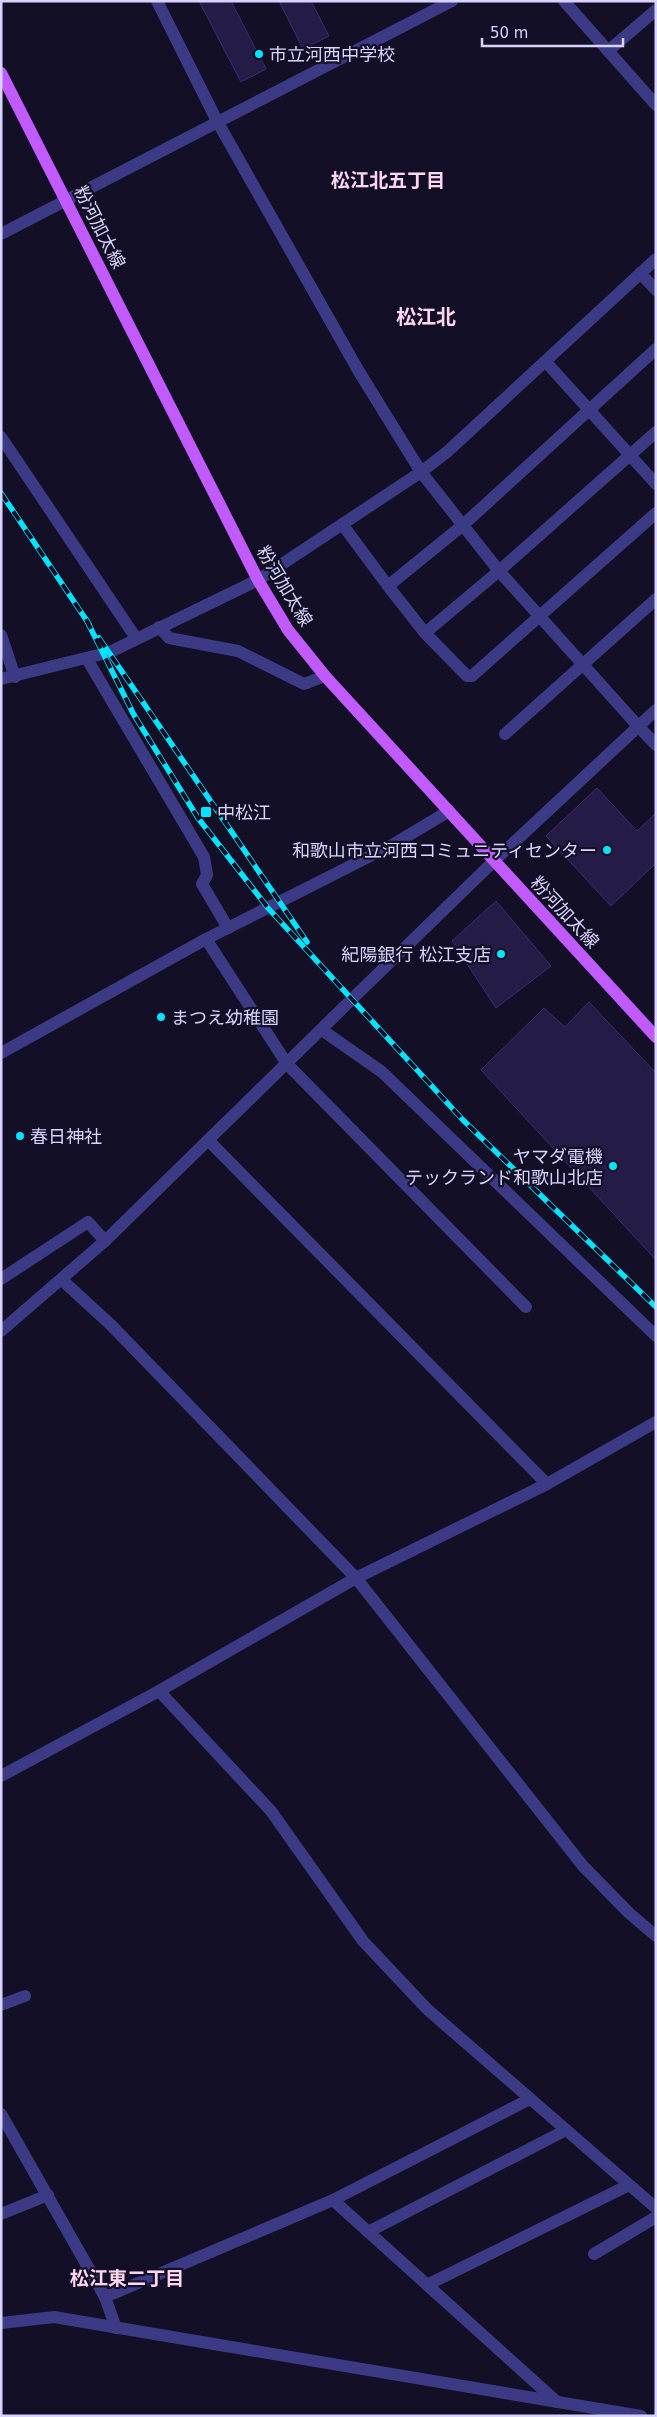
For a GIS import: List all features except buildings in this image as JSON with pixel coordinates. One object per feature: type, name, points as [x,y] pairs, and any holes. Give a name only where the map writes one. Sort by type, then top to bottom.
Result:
[{"type":"main road","name":"粉河加太線","points":[[1,73],[68,200],[258,580],[288,630],[325,676],[656,1037]]},
{"type":"street","points":[[157,1],[217,122],[358,370],[421,472],[499,571],[656,745]]},
{"type":"street","points":[[1,234],[452,1]]},
{"type":"street","points":[[564,1],[608,51],[654,98]]},
{"type":"street","points":[[608,51],[656,10]]},
{"type":"street","points":[[1,679],[110,652],[258,580],[421,472],[447,452],[656,259]]},
{"type":"street","points":[[640,273],[656,290]]},
{"type":"street","points":[[388,586],[463,525],[656,349]]},
{"type":"street","points":[[546,362],[656,484]]},
{"type":"street","points":[[425,633],[499,571],[656,432]]},
{"type":"street","points":[[1,437],[136,638]]},
{"type":"street","points":[[342,524],[425,633],[467,676],[472,676],[541,618],[656,513]]},
{"type":"street","points":[[505,734],[656,599]]},
{"type":"street","points":[[159,627],[170,638],[238,651],[304,684],[325,676]]},
{"type":"street","points":[[1,634],[15,677]]},
{"type":"street","points":[[87,659],[204,857],[207,875],[202,884],[228,928]]},
{"type":"street","points":[[1,1331],[105,1241],[494,861],[656,710]]},
{"type":"street","points":[[1,1053],[206,939],[394,844],[449,812]]},
{"type":"street","points":[[206,939],[287,1064],[526,1308]]},
{"type":"street","points":[[322,1030],[382,1072],[656,1336]]},
{"type":"street","points":[[208,1140],[547,1484]]},
{"type":"street","points":[[1,1279],[88,1222],[105,1241]]},
{"type":"street","points":[[62,1280],[111,1324],[356,1578],[583,1866],[629,1913],[656,1936]]},
{"type":"street","points":[[1,1776],[159,1691],[356,1578],[547,1484],[656,1422]]},
{"type":"street","points":[[159,1691],[270,1811],[363,1941],[427,2009],[656,2208]]},
{"type":"street","points":[[1,2005],[26,1996]]},
{"type":"street","points":[[105,2297],[333,2200],[530,2099]]},
{"type":"street","points":[[1,2114],[105,2297],[116,2328]]},
{"type":"street","points":[[368,2232],[566,2130]]},
{"type":"street","points":[[427,2285],[629,2185]]},
{"type":"street","points":[[1,2214],[48,2195]]},
{"type":"street","points":[[333,2200],[557,2402],[571,2410],[641,2416]]},
{"type":"street","points":[[594,2254],[656,2217]]},
{"type":"street","points":[[1,2323],[54,2317],[557,2402]]},
{"type":"railway","points":[[1,493],[89,624]]},
{"type":"railway","points":[[86,619],[134,715],[198,818],[268,908],[463,1120],[656,1307]]},
{"type":"railway","points":[[99,638],[307,942]]},
{"type":"place","name":"市立河西中学校","points":[[259,54]]},
{"type":"place","name":"中松江","points":[[206,812]]},
{"type":"place","name":"和歌山市立河西コミュニティセンター","points":[[607,850]]},
{"type":"place","name":"紀陽銀行 松江支店","points":[[501,954]]},
{"type":"place","name":"まつえ幼稚園","points":[[161,1017]]},
{"type":"place","name":"春日神社","points":[[20,1136]]},
{"type":"place","name":"ヤマダ電機 テックランド和歌山北店","points":[[613,1166]]},
{"type":"district","name":"松江北五丁目","points":[[388,180]]},
{"type":"district","name":"松江北","points":[[426,317]]},
{"type":"district","name":"松江東二丁目","points":[[127,2278]]}]
